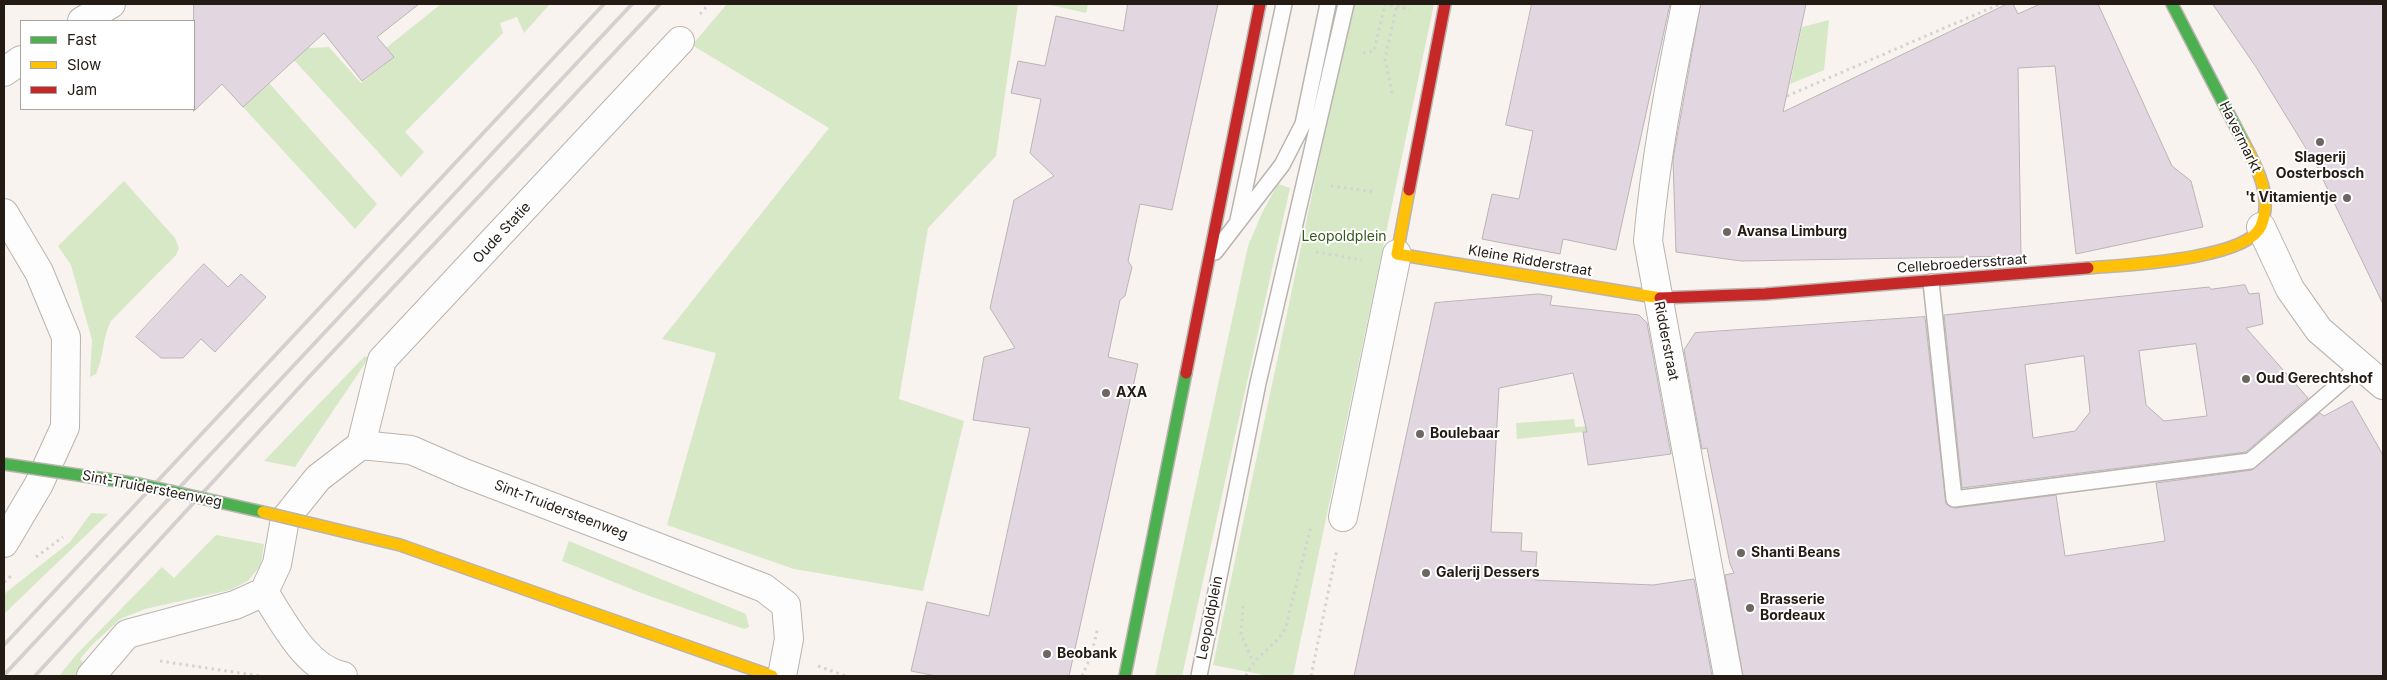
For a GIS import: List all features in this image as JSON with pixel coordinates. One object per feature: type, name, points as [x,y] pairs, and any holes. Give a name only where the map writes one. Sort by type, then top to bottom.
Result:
[{"type":"main road","points":[[1125,676],[1260,4]]},
{"type":"main road","points":[[1397,254],[1445,4]]},
{"type":"main road","name":"Havermarkt","points":[[2172,4],[2258,169],[2266,200],[2261,227]]},
{"type":"main road","name":"Cellebroedersstraat","points":[[1658,298],[1765,294],[1931,282],[2164,261],[2219,252],[2242,243],[2261,227]]},
{"type":"main road","name":"Kleine Ridderstraat","points":[[1397,254],[1658,298]]},
{"type":"main road","name":"Sint-Truidersteenweg","points":[[4,464],[139,484],[299,520],[400,546],[772,676]]},
{"type":"street","points":[[84,20],[111,4]]},
{"type":"street","name":"Ridderstraat","points":[[1686,4],[1672,73],[1653,188],[1648,241],[1728,676]]},
{"type":"street","name":"Oude Statie","points":[[362,445],[382,360],[680,41]]},
{"type":"street","points":[[4,72],[20,61]]},
{"type":"street","points":[[4,213],[39,272],[66,337],[65,427],[39,484],[4,543]]},
{"type":"street","points":[[2261,227],[2290,290],[2319,330],[2383,385]]},
{"type":"street","points":[[1343,517],[1397,254]]},
{"type":"street","points":[[91,676],[127,634],[235,605],[264,592],[277,564],[285,519],[318,478],[362,445]]},
{"type":"street","name":"Sint-Truidersteenweg","points":[[362,445],[412,450],[464,473],[764,588],[786,605],[789,639],[782,676]]},
{"type":"street","points":[[264,592],[298,647],[332,674],[343,676]]},
{"type":"lane","points":[[1237,224],[1284,4]]},
{"type":"lane","points":[[1210,258],[1282,165],[1303,124],[1328,4]]},
{"type":"lane","name":"Leopoldplein","points":[[1199,676],[1258,383],[1346,4]]},
{"type":"lane","points":[[1931,282],[1954,500],[2250,461],[2360,366]]},
{"type":"path","points":[[1787,96],[2000,4]]},
{"type":"path","points":[[1327,185],[1380,193]]},
{"type":"path","points":[[1312,252],[1367,261]]},
{"type":"path","points":[[1311,676],[1343,517]]},
{"type":"path","points":[[1246,676],[1253,662],[1278,640],[1286,626],[1312,522]]},
{"type":"path","points":[[154,660],[260,676]]},
{"type":"green space","points":[[441,4],[550,4],[524,33],[517,17],[500,23],[503,33],[405,132],[424,152],[401,177],[294,60],[300,36],[310,48],[329,47],[361,83],[394,57],[386,48]]},
{"type":"green space","points":[[727,4],[1018,4],[996,156],[928,228],[899,399],[964,421],[923,591],[794,569],[667,525],[716,353],[662,339],[829,128],[692,45]]},
{"type":"green space","points":[[1046,4],[1088,4],[1086,13]]},
{"type":"green space","name":"Leopoldplein","points":[[1352,4],[1434,4],[1293,676],[1269,676],[1213,665]]},
{"type":"green space","points":[[1829,20],[1824,70],[1790,84],[1802,27]]},
{"type":"green space","points":[[269,83],[377,204],[355,229],[243,107]]},
{"type":"green space","points":[[124,181],[175,238],[179,248],[176,255],[111,321],[106,334],[99,368],[96,374],[90,377],[92,340],[71,265],[58,246]]},
{"type":"green space","points":[[1278,184],[1290,188],[1182,676],[1155,676],[1248,246],[1262,213]]},
{"type":"green space","points":[[365,356],[368,359],[295,467],[264,461]]},
{"type":"green space","points":[[1574,419],[1575,427],[1591,426],[1592,431],[1517,439],[1516,423]]},
{"type":"green space","points":[[91,513],[108,514],[4,614],[4,594],[70,542]]},
{"type":"green space","points":[[216,535],[264,544],[261,565],[248,581],[230,590],[145,609],[120,619],[80,659],[86,666],[78,676],[59,676],[76,655],[162,567],[174,578]]},
{"type":"green space","points":[[569,541],[746,614],[749,627],[744,629],[641,593],[562,561]]},
{"type":"building","points":[[194,4],[419,4],[377,37],[394,57],[362,81],[324,33],[243,107],[222,84],[194,111]]},
{"type":"building","points":[[1128,4],[1218,4],[1172,210],[1140,204],[1128,261],[1132,267],[1125,296],[1120,300],[1108,357],[1138,364],[1069,676],[936,676],[911,671],[927,602],[989,616],[1030,428],[973,420],[984,357],[1015,348],[990,308],[1014,200],[1054,176],[1030,153],[1041,99],[1011,93],[1018,61],[1045,66],[1056,16],[1123,31]]},
{"type":"building","points":[[1532,4],[1670,4],[1616,250],[1563,239],[1560,254],[1482,239],[1492,194],[1519,199],[1533,131],[1506,125]]},
{"type":"building","points":[[1701,4],[1806,4],[1783,112],[2007,4],[2013,4],[2018,14],[2040,4],[2098,4],[2172,166],[2191,181],[2203,227],[2076,254],[2055,66],[2018,68],[2021,256],[1741,261],[1676,252],[1673,160]]},
{"type":"building","points":[[2213,4],[2383,4],[2383,304],[2315,163],[2256,67]]},
{"type":"building","points":[[204,264],[228,287],[241,274],[266,297],[215,352],[201,339],[183,358],[161,358],[136,337]]},
{"type":"building","name":"Oud Gerechtshof","points":[[2245,285],[2249,294],[2259,293],[2263,324],[2246,328],[2308,398],[2246,452],[1962,488],[1944,315],[2209,287],[2211,289]],"holes":[[[2196,344],[2207,416],[2164,421],[2146,405],[2139,351]],[[2084,356],[2090,412],[2075,431],[2033,438],[2025,365]]]},
{"type":"building","points":[[1539,294],[1552,296],[1550,305],[1639,315],[1647,323],[1671,454],[1588,465],[1583,432],[1587,432],[1573,373],[1499,388],[1491,532],[1522,533],[1521,551],[1537,552],[1535,580],[1653,585],[1694,579],[1712,676],[1354,676],[1435,303]]},
{"type":"building","points":[[1925,317],[1946,504],[1955,508],[2056,495],[2065,556],[2165,541],[2156,483],[2252,470],[2320,413],[2324,416],[2352,401],[2383,455],[2383,676],[1743,676],[1725,575],[1734,573],[1730,564],[1707,448],[1702,449],[1684,350],[1695,333]]},
{"type":"railway","points":[[4,645],[604,4]]},
{"type":"railway","points":[[4,675],[632,4]]},
{"type":"railway","points":[[35,676],[308,378],[660,4]]},
{"type":"traffic: fast","points":[[2172,4],[2244,143]]},
{"type":"traffic: fast","points":[[1125,676],[1186,373]]},
{"type":"traffic: fast","points":[[4,464],[139,484],[263,512]]},
{"type":"traffic: slow","points":[[2088,268],[2182,259],[2233,246],[2251,237],[2261,226],[2265,204],[2262,183],[2244,143]]},
{"type":"traffic: slow","points":[[1409,190],[1397,254],[1660,298]]},
{"type":"traffic: slow","points":[[263,512],[400,545],[564,603]]},
{"type":"traffic: slow","points":[[564,603],[772,676]]},
{"type":"traffic: jam","points":[[1186,373],[1260,4]]},
{"type":"traffic: jam","points":[[1409,190],[1445,4]]},
{"type":"traffic: jam","points":[[1660,298],[1765,294],[2088,268]]},
{"type":"place","name":"Slagerij Oosterbosch","points":[[2320,142]]},
{"type":"place","name":"'t Vitamientje","points":[[2347,198]]},
{"type":"place","name":"Avansa Limburg","points":[[1727,232]]},
{"type":"place","name":"Oud Gerechtshof","points":[[2246,379]]},
{"type":"place","name":"AXA","points":[[1106,393]]},
{"type":"place","name":"Boulebaar","points":[[1420,434]]},
{"type":"place","name":"Shanti Beans","points":[[1741,553]]},
{"type":"place","name":"Galerij Dessers","points":[[1426,573]]},
{"type":"place","name":"Brasserie Bordeaux","points":[[1750,608]]},
{"type":"place","name":"Beobank","points":[[1047,654]]}]
